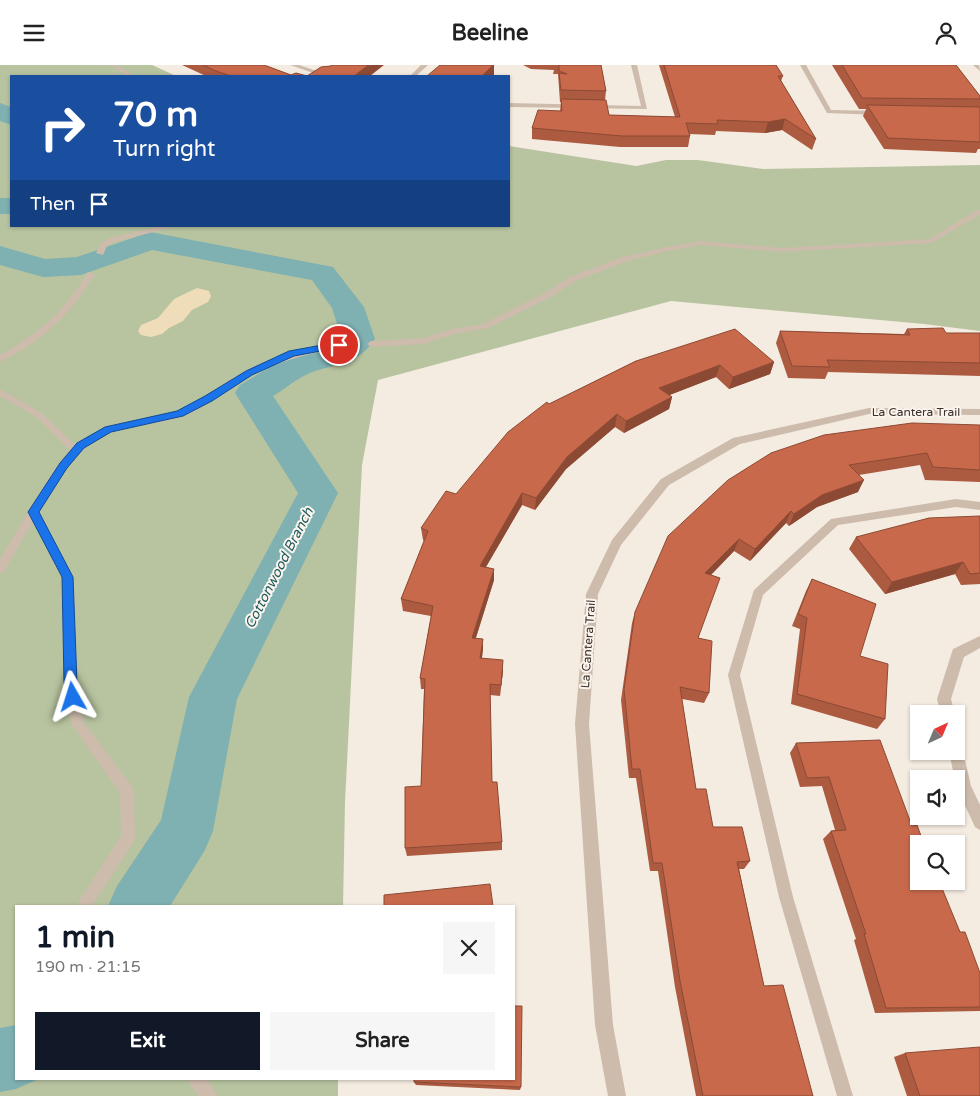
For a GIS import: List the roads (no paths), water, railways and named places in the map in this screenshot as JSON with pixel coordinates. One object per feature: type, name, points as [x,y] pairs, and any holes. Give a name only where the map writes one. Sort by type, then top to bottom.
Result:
[{"type":"street","points":[[293,65],[325,75]]},
{"type":"street","points":[[413,75],[425,65]]},
{"type":"street","points":[[510,105],[645,108],[634,65]]},
{"type":"street","points":[[803,65],[829,112],[886,113]]},
{"type":"street","points":[[976,65],[980,69]]},
{"type":"street","name":"La Cantera Trail","points":[[617,1096],[604,1025],[582,723],[592,594],[616,543],[665,482],[737,441],[869,411],[980,412]]},
{"type":"street","points":[[946,705],[944,699],[958,653],[980,642]]},
{"type":"street","points":[[958,760],[964,786],[980,822]]},
{"type":"lane","points":[[112,65],[129,75]]},
{"type":"lane","points":[[371,343],[424,341],[452,332],[485,326],[548,295],[573,279],[626,259],[667,249],[701,243],[782,250],[931,241],[980,212]]},
{"type":"lane","points":[[100,253],[104,245],[112,240],[169,227]]},
{"type":"lane","points":[[0,359],[24,346],[63,316],[81,292],[91,274]]},
{"type":"lane","points":[[0,569],[63,465],[80,446],[108,429],[179,414],[209,399],[249,373],[292,353],[339,345]]},
{"type":"lane","points":[[0,392],[39,415],[76,451]]},
{"type":"lane","points":[[845,1096],[786,897],[734,675],[758,593],[835,522],[956,503],[980,506]]},
{"type":"lane","points":[[33,512],[68,577],[70,683],[78,725],[127,791],[128,838],[84,905]]},
{"type":"lane","points":[[197,1080],[210,1096]]},
{"type":"waterway","name":"Cottonwood Branch","points":[[0,110],[10,117]]},
{"type":"waterway","name":"Cottonwood Branch","points":[[0,206],[10,206]]},
{"type":"waterway","name":"Cottonwood Branch","points":[[0,255],[43,268],[81,266],[150,241],[322,273],[348,307],[358,339],[340,354],[297,366],[253,393],[318,493],[271,588],[213,697],[186,831],[138,905]]},
{"type":"waterway","name":"Cottonwood Branch","points":[[0,1060],[15,1057]]}]
